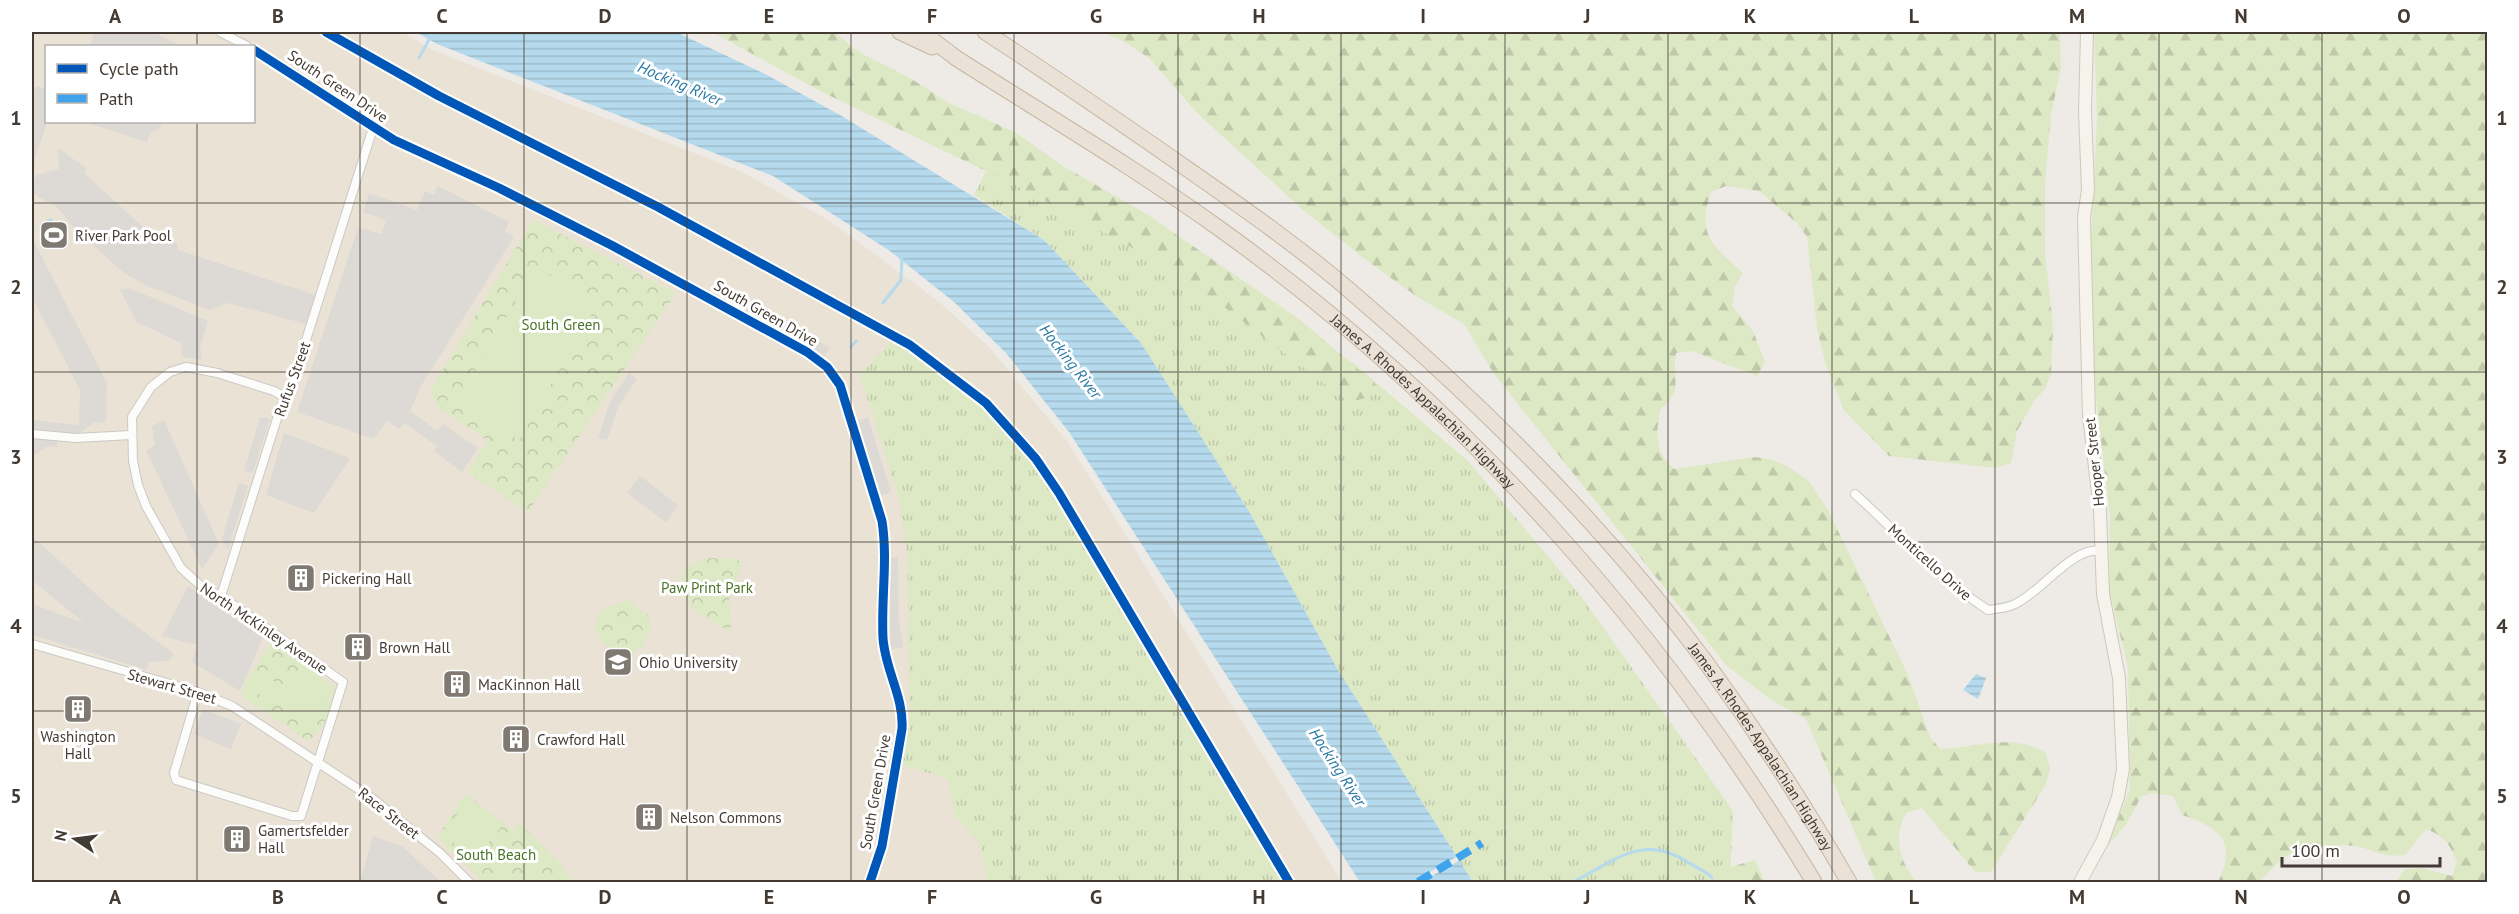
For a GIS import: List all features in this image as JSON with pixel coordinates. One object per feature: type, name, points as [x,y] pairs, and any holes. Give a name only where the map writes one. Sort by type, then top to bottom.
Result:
[{"type":"highway","points":[[900,32],[956,58]]},
{"type":"highway","name":"James A. Rhodes Appalachian Highway","points":[[922,32],[956,58],[1221,230],[1341,324],[1487,459],[1604,586],[1666,664],[1744,771],[1814,882]]},
{"type":"highway","name":"James A. Rhodes Appalachian Highway","points":[[985,32],[1089,100],[1246,210],[1354,294],[1477,407],[1554,484],[1686,637],[1771,755],[1849,882]]},
{"type":"street","points":[[220,32],[245,45]]},
{"type":"street","name":"Hooper Street","points":[[2080,882],[2107,830],[2118,797],[2123,769],[2119,678],[2103,594],[2100,510],[2089,416],[2084,217],[2088,190],[2085,111],[2087,32]]},
{"type":"street","name":"South Green Drive","points":[[255,51],[372,128],[499,188],[664,273],[807,352],[834,375],[840,385],[882,521],[885,543],[883,639],[902,713],[902,729],[882,846],[870,882]]},
{"type":"street","name":"Rufus Street","points":[[221,596],[281,406],[288,399],[372,128]]},
{"type":"street","points":[[32,434],[83,438],[131,435],[132,417],[139,403],[160,379],[180,368],[192,367],[211,371],[274,391],[288,399]]},
{"type":"street","name":"North McKinley Avenue","points":[[131,435],[138,485],[152,519],[184,572],[202,587],[221,596],[343,682],[318,762]]},
{"type":"street","name":"Monticello Drive","points":[[1855,494],[1958,591],[1988,610],[2016,604],[2034,592],[2075,557],[2092,549],[2102,550]]},
{"type":"street","name":"Stewart Street","points":[[32,644],[198,692],[240,710],[302,750]]},
{"type":"street","points":[[198,692],[174,773],[176,780],[292,816],[301,816],[318,762]]},
{"type":"street","name":"Race Street","points":[[302,750],[402,821],[440,853],[469,882]]},
{"type":"shaded area","name":"Ohio University","points":[[32,32],[402,32],[435,51],[740,171],[830,221],[938,301],[989,347],[1067,441],[1342,882],[32,882]]},
{"type":"shaded area","points":[[94,32],[152,32],[176,43],[175,45],[90,45]]},
{"type":"shaded area","points":[[45,85],[47,123],[32,168],[32,99],[36,86],[44,88]]},
{"type":"shaded area","points":[[87,123],[162,123],[160,128],[150,133],[147,142]]},
{"type":"shaded area","points":[[58,148],[86,168],[84,173],[143,227],[177,243],[178,250],[315,295],[306,324],[228,303],[210,310],[147,286],[124,273],[74,228],[57,207],[32,193],[36,175],[59,169]]},
{"type":"shaded area","points":[[438,186],[509,222],[505,231],[514,237],[421,386],[410,411],[437,431],[443,424],[478,448],[462,472],[434,451],[437,446],[404,423],[400,429],[387,421],[374,439],[297,412],[358,228],[381,234],[386,220],[363,212],[369,193],[417,210],[425,191],[434,195]]},
{"type":"shaded area","points":[[32,238],[107,383],[106,422],[93,423],[78,434],[32,429],[32,420],[79,425],[80,390],[32,297]]},
{"type":"shaded area","points":[[129,288],[208,321],[200,348],[202,360],[182,357],[181,343],[137,322],[120,290]]},
{"type":"shaded area","points":[[747,302],[830,348],[824,357],[742,309]]},
{"type":"shaded area","points":[[629,373],[637,379],[618,407],[607,440],[598,438],[610,402]]},
{"type":"shaded area","points":[[260,417],[270,419],[253,473],[244,471]]},
{"type":"shaded area","points":[[868,417],[891,492],[881,496],[858,421]]},
{"type":"shaded area","points":[[164,420],[219,544],[202,569],[146,450],[155,445],[152,426]]},
{"type":"shaded area","points":[[284,433],[350,458],[314,513],[266,495]]},
{"type":"shaded area","points":[[32,438],[57,439],[57,447],[48,446],[32,456]]},
{"type":"shaded area","points":[[640,476],[678,505],[666,522],[627,493]]},
{"type":"shaded area","points":[[239,483],[248,486],[228,550],[222,539]]},
{"type":"shaded area","points":[[32,536],[109,606],[174,654],[169,661],[149,662],[147,670],[32,635],[32,604],[84,623],[32,580]]},
{"type":"shaded area","points":[[898,557],[899,619],[903,648],[891,649],[888,558]]},
{"type":"shaded area","points":[[188,586],[265,633],[240,691],[192,662],[197,645],[162,636]]},
{"type":"shaded area","points":[[203,709],[241,724],[231,749],[194,734]]},
{"type":"shaded area","points":[[373,836],[403,847],[441,882],[360,882]]},
{"type":"green space","points":[[712,32],[835,32],[857,51],[910,78],[949,103],[1015,132],[1063,166],[1145,213],[1299,319],[1379,387],[1370,397],[1349,402],[1215,300],[1153,259],[1021,188],[822,92]]},
{"type":"green space","points":[[1101,32],[2060,32],[2061,67],[2051,116],[2045,184],[2045,253],[2053,325],[2051,374],[2045,389],[2034,401],[2017,431],[2011,463],[1995,468],[1889,456],[1843,409],[1825,362],[1817,328],[1807,237],[1797,223],[1759,191],[1726,186],[1711,192],[1705,219],[1707,229],[1716,247],[1743,273],[1735,287],[1732,306],[1753,331],[1765,362],[1757,376],[1692,351],[1676,353],[1675,390],[1660,410],[1657,435],[1663,456],[1674,469],[1754,457],[1770,459],[1785,465],[1809,481],[1828,510],[1908,675],[1930,737],[1940,749],[2008,742],[2021,743],[2046,753],[2050,768],[2046,784],[1991,872],[1975,872],[1922,808],[1906,813],[1899,840],[1902,858],[1917,882],[1876,882],[1806,719],[1771,700],[1726,665],[1494,374],[1464,324],[1416,296],[1302,209],[1197,113],[1149,58],[1121,40]]},
{"type":"green space","points":[[2094,32],[2487,32],[2487,882],[2395,882],[2406,869],[2422,868],[2452,876],[2457,862],[2452,850],[2446,841],[2426,829],[2405,855],[2387,855],[2353,846],[2314,847],[2290,854],[2259,882],[2218,882],[2226,856],[2221,838],[2206,825],[2182,815],[2173,796],[2151,793],[2141,797],[2126,825],[2107,846],[2130,789],[2128,667],[2109,590],[2110,517],[2092,364],[2091,242],[2097,119]]},
{"type":"green space","points":[[986,171],[1220,267],[1357,366],[1469,462],[1581,596],[1733,811],[1730,882],[1473,882],[1338,670],[1250,513],[1141,343],[1044,240],[974,195]]},
{"type":"green space","name":"South Green","points":[[533,220],[676,293],[528,512],[467,472],[488,441],[436,405],[431,389]]},
{"type":"green space","points":[[536,267],[598,303],[519,440],[456,404]]},
{"type":"green space","points":[[891,341],[933,369],[973,401],[1009,436],[1041,476],[1281,882],[987,882],[980,843],[955,816],[948,779],[902,765],[910,716],[907,550],[899,498],[860,375]]},
{"type":"green space","name":"Paw Print Park","points":[[708,558],[735,559],[743,563],[729,596],[731,633],[699,613],[686,600],[682,592],[681,582],[684,573],[690,567]]},
{"type":"green space","points":[[629,599],[639,610],[648,614],[651,629],[643,647],[636,647],[635,653],[628,654],[615,651],[605,644],[595,626],[604,610]]},
{"type":"green space","points":[[271,641],[335,687],[323,725],[314,736],[307,740],[240,695]]},
{"type":"green space","points":[[301,668],[333,689],[312,720],[280,699]]},
{"type":"green space","points":[[254,669],[286,688],[276,704],[244,685]]},
{"type":"green space","name":"South Beach","points":[[466,793],[512,831],[519,822],[560,863],[574,882],[483,882],[437,837]]},
{"type":"green space","points":[[471,798],[503,825],[473,861],[442,832]]},
{"type":"green space","points":[[1755,860],[1765,882],[1729,882],[1730,867]]},
{"type":"water","name":"Hocking River","points":[[416,32],[676,32],[765,74],[840,115],[1044,240],[1141,343],[1250,513],[1338,670],[1473,882],[1360,882],[1069,432],[1006,353],[954,302],[890,251],[773,176],[437,44]]},
{"type":"water","name":"River Park Pool","points":[[51,218],[67,238],[49,249],[40,224]]},
{"type":"water","points":[[1976,674],[1986,678],[1978,699],[1963,690]]},
{"type":"pier","points":[[1460,855],[1462,859],[1421,882],[1412,882]]},
{"type":"waterway","points":[[419,58],[433,32]]},
{"type":"waterway","points":[[883,303],[901,280],[902,257]]},
{"type":"waterway","points":[[851,347],[856,341]]},
{"type":"waterway","points":[[1573,882],[1616,859],[1643,850],[1657,850],[1673,854],[1705,871],[1712,878]]},
{"type":"marked path","points":[[1418,882],[1482,843]]},
{"type":"cycle path","points":[[326,32],[439,96],[658,207],[910,345],[986,403],[1036,459],[1059,493],[1289,882]]},
{"type":"cycle path","points":[[255,51],[394,140],[499,188],[613,246],[807,352],[827,367],[840,385],[882,521],[884,650],[902,717],[902,729],[882,846],[870,882]]},
{"type":"place","name":"River Park Pool","points":[[54,235]]},
{"type":"place","name":"Pickering Hall","points":[[301,578]]},
{"type":"place","name":"Brown Hall","points":[[358,647]]},
{"type":"place","name":"Ohio University","points":[[618,662]]},
{"type":"place","name":"MacKinnon Hall","points":[[457,684]]},
{"type":"place","name":"Washington Hall","points":[[78,709]]},
{"type":"place","name":"Crawford Hall","points":[[516,739]]},
{"type":"place","name":"Nelson Commons","points":[[649,817]]},
{"type":"place","name":"Gamertsfelder Hall","points":[[237,839]]}]
